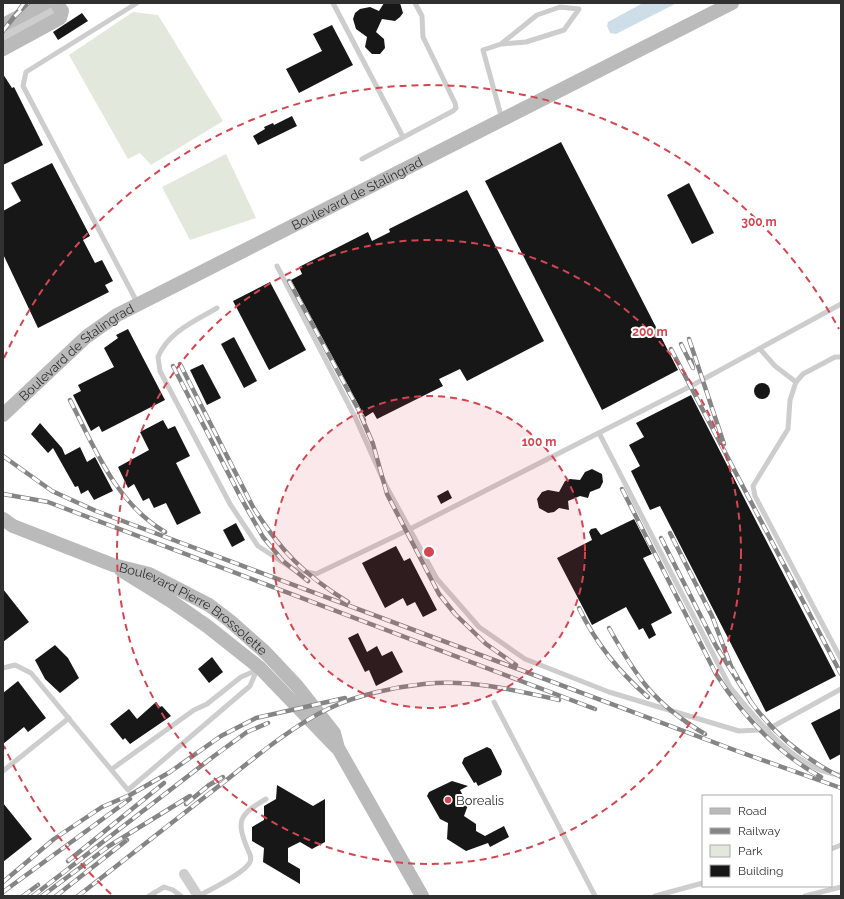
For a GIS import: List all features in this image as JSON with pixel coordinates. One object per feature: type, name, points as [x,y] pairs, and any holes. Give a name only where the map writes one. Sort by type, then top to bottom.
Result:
[{"type":"main road","points":[[3,25],[45,3]]},
{"type":"main road","name":"Boulevard de Stalingrad","points":[[3,415],[86,337],[117,315],[732,3]]},
{"type":"main road","points":[[3,49],[60,18],[62,11],[60,4]]},
{"type":"main road","points":[[3,405],[53,368]]},
{"type":"main road","points":[[3,422],[53,368]]},
{"type":"main road","name":"Boulevard Pierre Brossolette","points":[[3,519],[13,526],[113,565],[149,574],[209,606],[230,621],[270,657],[320,713],[334,733],[338,748],[422,896]]},
{"type":"main road","name":"Boulevard Pierre Brossolette","points":[[113,565],[207,626],[258,670],[338,748]]},
{"type":"main road","name":"Boulevard Pierre Brossolette","points":[[258,670],[270,657]]},
{"type":"street","points":[[3,39],[60,4]]},
{"type":"street","points":[[184,874],[198,896]]},
{"type":"lane","points":[[137,3],[26,72],[23,86],[138,305]]},
{"type":"lane","points":[[333,3],[403,137]]},
{"type":"lane","points":[[362,159],[453,111],[456,108],[455,103],[423,37],[422,16],[415,3]]},
{"type":"lane","points":[[501,44],[537,15],[560,6],[579,9],[564,30],[526,42],[501,44],[483,50],[502,120]]},
{"type":"lane","points":[[277,266],[355,417],[385,484],[437,579],[479,627],[525,658],[609,692],[739,731],[772,727],[841,689]]},
{"type":"lane","points":[[217,308],[182,328],[167,341],[158,357],[160,371],[230,504],[258,546],[292,569],[316,574],[410,529],[599,433],[760,349],[841,304]]},
{"type":"lane","points":[[760,349],[775,366],[796,382]]},
{"type":"lane","points":[[841,357],[835,357],[803,374],[796,382],[790,400],[788,429],[753,486],[755,496],[841,659]]},
{"type":"lane","points":[[599,433],[730,687],[756,720],[784,746],[813,767],[824,772],[841,775]]},
{"type":"lane","points":[[3,668],[15,665],[31,673],[128,790],[250,686],[258,670]]},
{"type":"lane","points":[[112,769],[194,710],[207,704],[241,677],[258,670]]},
{"type":"lane","points":[[494,702],[595,896]]},
{"type":"lane","points":[[3,771],[69,718]]},
{"type":"lane","points":[[198,896],[242,871],[250,863],[251,857],[241,833],[240,821],[243,815],[250,808],[266,799]]},
{"type":"lane","points":[[658,896],[702,883]]},
{"type":"lane","points":[[149,896],[164,887],[173,890],[181,896]]},
{"type":"lane","points":[[805,896],[841,887]]},
{"type":"green space","points":[[133,12],[158,15],[223,121],[151,165],[140,153],[128,159],[69,55]]},
{"type":"green space","points":[[226,154],[256,218],[190,240],[162,187]]},
{"type":"shaded area","points":[[643,3],[677,3],[616,34],[610,33],[607,26],[608,22]]},
{"type":"building","points":[[384,3],[400,3],[403,13],[395,21],[382,19],[376,32],[384,39],[385,48],[380,54],[372,54],[365,47],[367,37],[356,29],[353,19],[355,13],[360,9],[370,7],[379,11]]},
{"type":"building","points":[[82,13],[88,21],[58,40],[53,32]]},
{"type":"building","points":[[332,25],[353,65],[299,93],[286,69],[322,51],[313,34]]},
{"type":"building","points":[[3,74],[12,88],[14,87],[43,145],[3,165]]},
{"type":"building","points":[[292,116],[297,126],[258,145],[253,136],[265,129],[264,127],[273,123],[274,125]]},
{"type":"building","points":[[561,142],[678,370],[602,410],[485,181]]},
{"type":"building","points":[[52,163],[90,236],[83,240],[95,263],[102,260],[113,281],[105,285],[109,292],[38,328],[3,254],[3,211],[21,201],[11,183]]},
{"type":"building","points":[[689,183],[714,233],[692,244],[667,195]]},
{"type":"building","points":[[467,190],[544,341],[467,381],[460,369],[439,379],[443,386],[377,419],[373,412],[365,417],[291,280],[302,274],[299,267],[368,232],[372,241],[390,232],[389,229]]},
{"type":"building","points":[[270,282],[306,350],[269,370],[233,301]]},
{"type":"building","points":[[128,329],[165,400],[102,432],[99,426],[91,431],[73,395],[81,391],[78,385],[114,367],[104,348],[118,338],[116,335]]},
{"type":"building","points":[[234,337],[257,381],[244,388],[221,344]]},
{"type":"building","points":[[203,364],[221,398],[207,405],[190,370]]},
{"type":"building","points":[[762,383],[768,385],[770,391],[768,397],[762,399],[756,397],[754,391],[756,385]]},
{"type":"building","points":[[691,395],[836,676],[766,712],[660,506],[650,510],[631,471],[640,466],[629,445],[644,437],[636,423]]},
{"type":"building","points":[[163,420],[168,429],[175,426],[190,456],[176,463],[201,513],[177,525],[166,503],[154,508],[149,498],[143,501],[134,484],[128,488],[118,467],[149,450],[140,432]]},
{"type":"building","points":[[40,423],[62,448],[65,455],[80,447],[87,462],[95,457],[113,491],[94,500],[88,490],[81,494],[78,486],[75,487],[53,448],[48,453],[31,434]]},
{"type":"building","points":[[592,469],[602,474],[603,482],[600,488],[590,492],[588,498],[580,496],[568,501],[569,510],[559,508],[554,512],[548,513],[539,508],[537,499],[542,492],[548,490],[559,492],[565,481],[570,479],[580,480],[585,472]]},
{"type":"building","points":[[448,490],[452,498],[441,504],[437,496]]},
{"type":"building","points":[[634,519],[652,554],[643,558],[672,613],[651,624],[656,635],[649,639],[643,628],[639,630],[626,607],[592,625],[557,558],[592,540],[589,532],[591,529],[596,528],[601,535]]},
{"type":"building","points":[[236,523],[245,540],[232,547],[223,530]]},
{"type":"building","points":[[396,546],[404,561],[410,558],[437,610],[423,617],[415,602],[407,606],[403,598],[385,608],[362,563]]},
{"type":"building","points":[[3,589],[29,622],[3,642]]},
{"type":"building","points":[[358,633],[367,652],[377,646],[382,656],[392,651],[403,672],[376,686],[369,670],[365,672],[348,638]]},
{"type":"building","points":[[55,645],[68,658],[79,678],[60,693],[45,679],[35,660]]},
{"type":"building","points":[[212,657],[223,672],[209,683],[198,669]]},
{"type":"building","points":[[18,681],[46,718],[28,732],[24,727],[3,744],[3,693]]},
{"type":"building","points":[[156,702],[171,716],[130,744],[125,738],[123,740],[110,724],[129,709],[137,719]]},
{"type":"building","points":[[841,708],[841,754],[830,760],[811,723]]},
{"type":"building","points":[[487,747],[491,749],[502,771],[501,775],[478,786],[476,782],[474,783],[462,763],[464,758]]},
{"type":"building","name":"Borealis","points":[[452,781],[468,786],[460,790],[468,805],[464,816],[476,824],[476,831],[485,836],[504,826],[509,837],[490,847],[488,843],[466,851],[447,839],[448,823],[440,819],[427,796],[429,792]]},
{"type":"building","points":[[277,785],[313,806],[325,799],[325,842],[312,849],[300,842],[288,848],[288,862],[300,869],[300,884],[263,862],[264,848],[252,841],[252,827],[264,820],[264,806],[276,799]]},
{"type":"building","points":[[3,803],[32,839],[3,862]]},
{"type":"railway","points":[[24,3],[14,17],[28,3]]},
{"type":"railway","points":[[3,31],[14,17]]},
{"type":"railway","points":[[289,281],[364,420]]},
{"type":"railway","points":[[689,339],[724,444]]},
{"type":"railway","points":[[681,344],[693,368],[691,360]]},
{"type":"railway","points":[[671,349],[841,674]]},
{"type":"railway","points":[[180,364],[253,507],[263,522],[283,549],[294,560],[318,582],[348,602]]},
{"type":"railway","points":[[173,366],[241,498],[263,537],[283,561],[308,581]]},
{"type":"railway","points":[[70,400],[108,474],[133,506],[148,520],[165,532]]},
{"type":"railway","points":[[361,416],[373,444],[387,494],[439,594],[455,614],[486,644],[516,665]]},
{"type":"railway","points":[[3,456],[52,491],[96,511],[737,751],[841,788]]},
{"type":"railway","points":[[622,489],[716,674],[726,690],[749,719],[776,745],[790,757],[821,777]]},
{"type":"railway","points":[[3,494],[48,502],[595,709]]},
{"type":"railway","points":[[661,538],[716,646],[751,702],[731,666],[712,616],[670,533]]},
{"type":"railway","points":[[579,608],[593,634],[609,657],[627,678],[648,697]]},
{"type":"railway","points":[[609,628],[638,676],[648,688],[672,712],[705,734]]},
{"type":"railway","points":[[78,896],[275,742],[303,723],[341,703],[364,695],[389,689],[413,685],[441,683],[492,686],[559,700]]},
{"type":"railway","points":[[3,882],[54,839],[102,807],[130,795],[170,772],[221,736],[256,718],[345,698]]},
{"type":"railway","points":[[751,702],[770,725],[791,745],[827,770],[841,777]]},
{"type":"railway","points":[[33,896],[214,756],[247,732],[268,723]]},
{"type":"railway","points":[[186,804],[209,785],[223,777]]},
{"type":"railway","points":[[68,861],[164,783]]},
{"type":"railway","points":[[42,896],[109,846],[190,796]]},
{"type":"railway","points":[[3,892],[130,799]]},
{"type":"railway","points":[[56,896],[127,840]]},
{"type":"railway","points":[[23,896],[38,885]]},
{"type":"place","name":"Borealis","points":[[448,800]]}]
